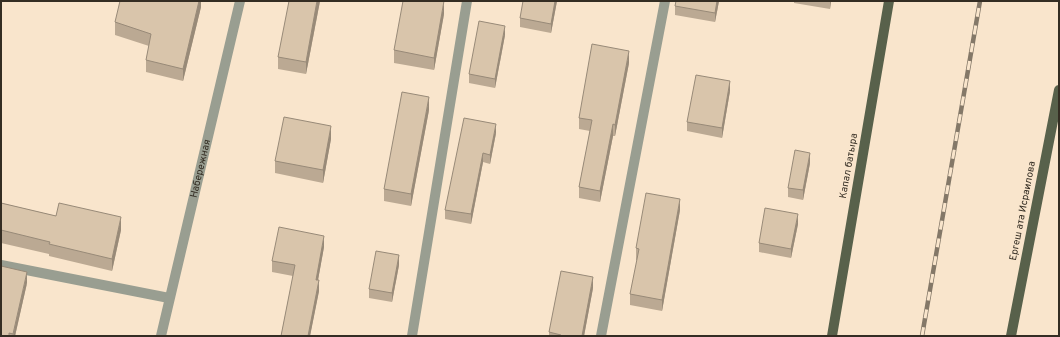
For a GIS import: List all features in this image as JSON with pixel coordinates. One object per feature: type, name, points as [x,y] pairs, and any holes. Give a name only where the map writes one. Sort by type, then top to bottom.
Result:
[{"type":"main road","name":"Капал батыра","points":[[832,336],[889,1]]},
{"type":"main road","name":"Ергеш ата Исраилова","points":[[1011,336],[1059,90]]},
{"type":"street","name":"Набережная","points":[[161,336],[240,1]]},
{"type":"street","points":[[412,336],[467,1]]},
{"type":"street","points":[[601,336],[665,1]]},
{"type":"street","points":[[1,265],[170,298]]},
{"type":"building","points":[[120,1],[199,1],[183,69],[146,60],[151,34],[115,22]]},
{"type":"building","points":[[289,1],[317,1],[306,62],[278,57]]},
{"type":"building","points":[[403,1],[444,1],[434,58],[394,50]]},
{"type":"building","points":[[523,1],[555,1],[551,24],[520,18]]},
{"type":"building","points":[[676,1],[717,1],[715,13],[675,6]]},
{"type":"building","points":[[479,21],[505,26],[495,79],[469,74]]},
{"type":"building","points":[[592,44],[629,51],[615,125],[613,124],[600,191],[579,187],[592,120],[579,118]]},
{"type":"building","points":[[696,75],[730,81],[722,128],[687,122]]},
{"type":"building","points":[[402,92],[429,97],[411,194],[384,189]]},
{"type":"building","points":[[284,117],[331,126],[323,170],[275,161]]},
{"type":"building","points":[[464,118],[496,124],[490,155],[483,153],[471,214],[445,210]]},
{"type":"building","points":[[795,150],[810,153],[803,190],[788,188]]},
{"type":"building","points":[[646,193],[680,199],[662,300],[630,294],[639,249],[636,248]]},
{"type":"building","points":[[1,203],[56,216],[59,203],[121,217],[112,259],[49,244],[50,242],[1,230]]},
{"type":"building","points":[[765,208],[798,214],[791,249],[759,243]]},
{"type":"building","points":[[279,227],[324,236],[316,280],[319,280],[308,336],[281,336],[295,265],[272,261]]},
{"type":"building","points":[[376,251],[399,255],[392,293],[369,289]]},
{"type":"building","points":[[1,266],[27,272],[13,334],[9,333],[9,336],[1,336]]},
{"type":"building","points":[[561,271],[593,277],[582,336],[561,336],[549,332]]},
{"type":"railway","points":[[922,336],[980,1]]}]
